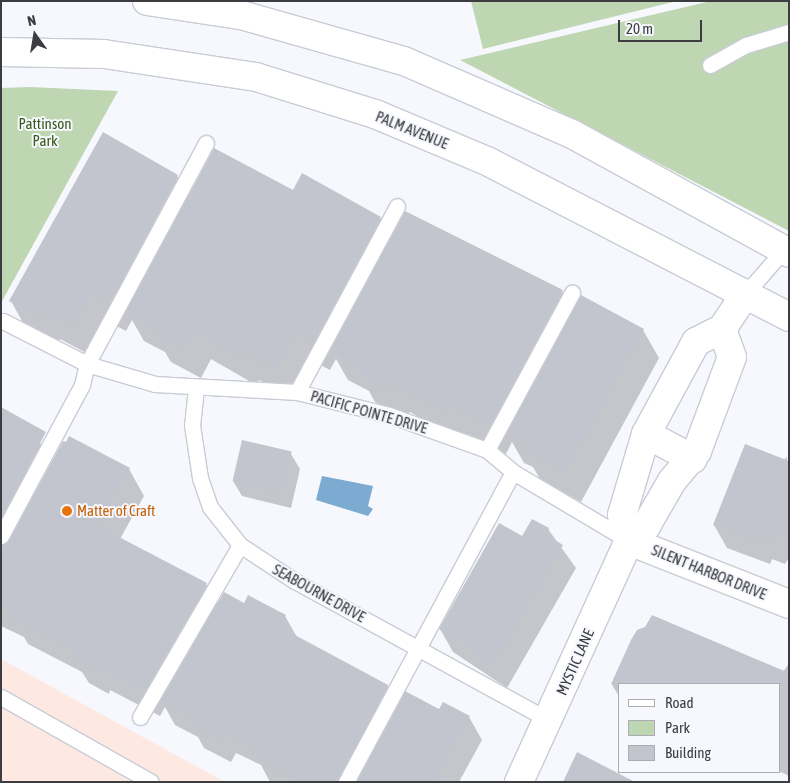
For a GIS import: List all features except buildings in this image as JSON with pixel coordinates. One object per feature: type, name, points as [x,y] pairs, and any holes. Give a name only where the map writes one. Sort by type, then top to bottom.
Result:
[{"type":"street","points":[[147,1],[241,15],[404,61],[572,134],[787,249]]},
{"type":"street","name":"PALM AVENUE","points":[[1,52],[104,54],[256,77],[375,114],[487,161],[746,293],[789,317]]},
{"type":"street","points":[[629,541],[622,514],[646,434],[696,342],[722,328],[746,293]]},
{"type":"street","name":"MYSTIC LANE","points":[[519,782],[629,541],[646,526],[672,481],[693,459],[732,358],[722,328]]},
{"type":"street","points":[[646,434],[693,459]]},
{"type":"street","name":"SILENT HARBOR DRIVE","points":[[629,541],[789,604]]},
{"type":"lane","points":[[710,65],[746,45],[789,32]]},
{"type":"lane","points":[[1,536],[82,386],[87,364],[206,143]]},
{"type":"lane","points":[[297,392],[397,206]]},
{"type":"lane","points":[[746,293],[787,249]]},
{"type":"lane","points":[[486,450],[572,293]]},
{"type":"lane","name":"PACIFIC POINTE DRIVE","points":[[3,321],[87,364],[155,384],[196,388],[297,392],[389,415],[486,450],[513,472],[629,541]]},
{"type":"lane","name":"SEABOURNE DRIVE","points":[[196,388],[192,426],[200,478],[210,507],[240,544],[293,580],[548,720]]},
{"type":"lane","points":[[346,782],[513,472]]},
{"type":"lane","points":[[140,717],[240,544]]},
{"type":"lane","points":[[1,697],[151,782]]},
{"type":"shaded area","points":[[1,659],[225,782],[1,782]]},
{"type":"green space","points":[[471,1],[677,1],[483,49]]},
{"type":"green space","points":[[711,1],[789,1],[789,231],[460,60]]},
{"type":"green space","name":"Pattinson Park","points":[[30,87],[118,91],[1,303],[1,88]]},
{"type":"water","points":[[322,476],[373,486],[368,506],[373,509],[368,516],[316,500]]},
{"type":"place","name":"Matter of Craft","points":[[67,511]]}]
